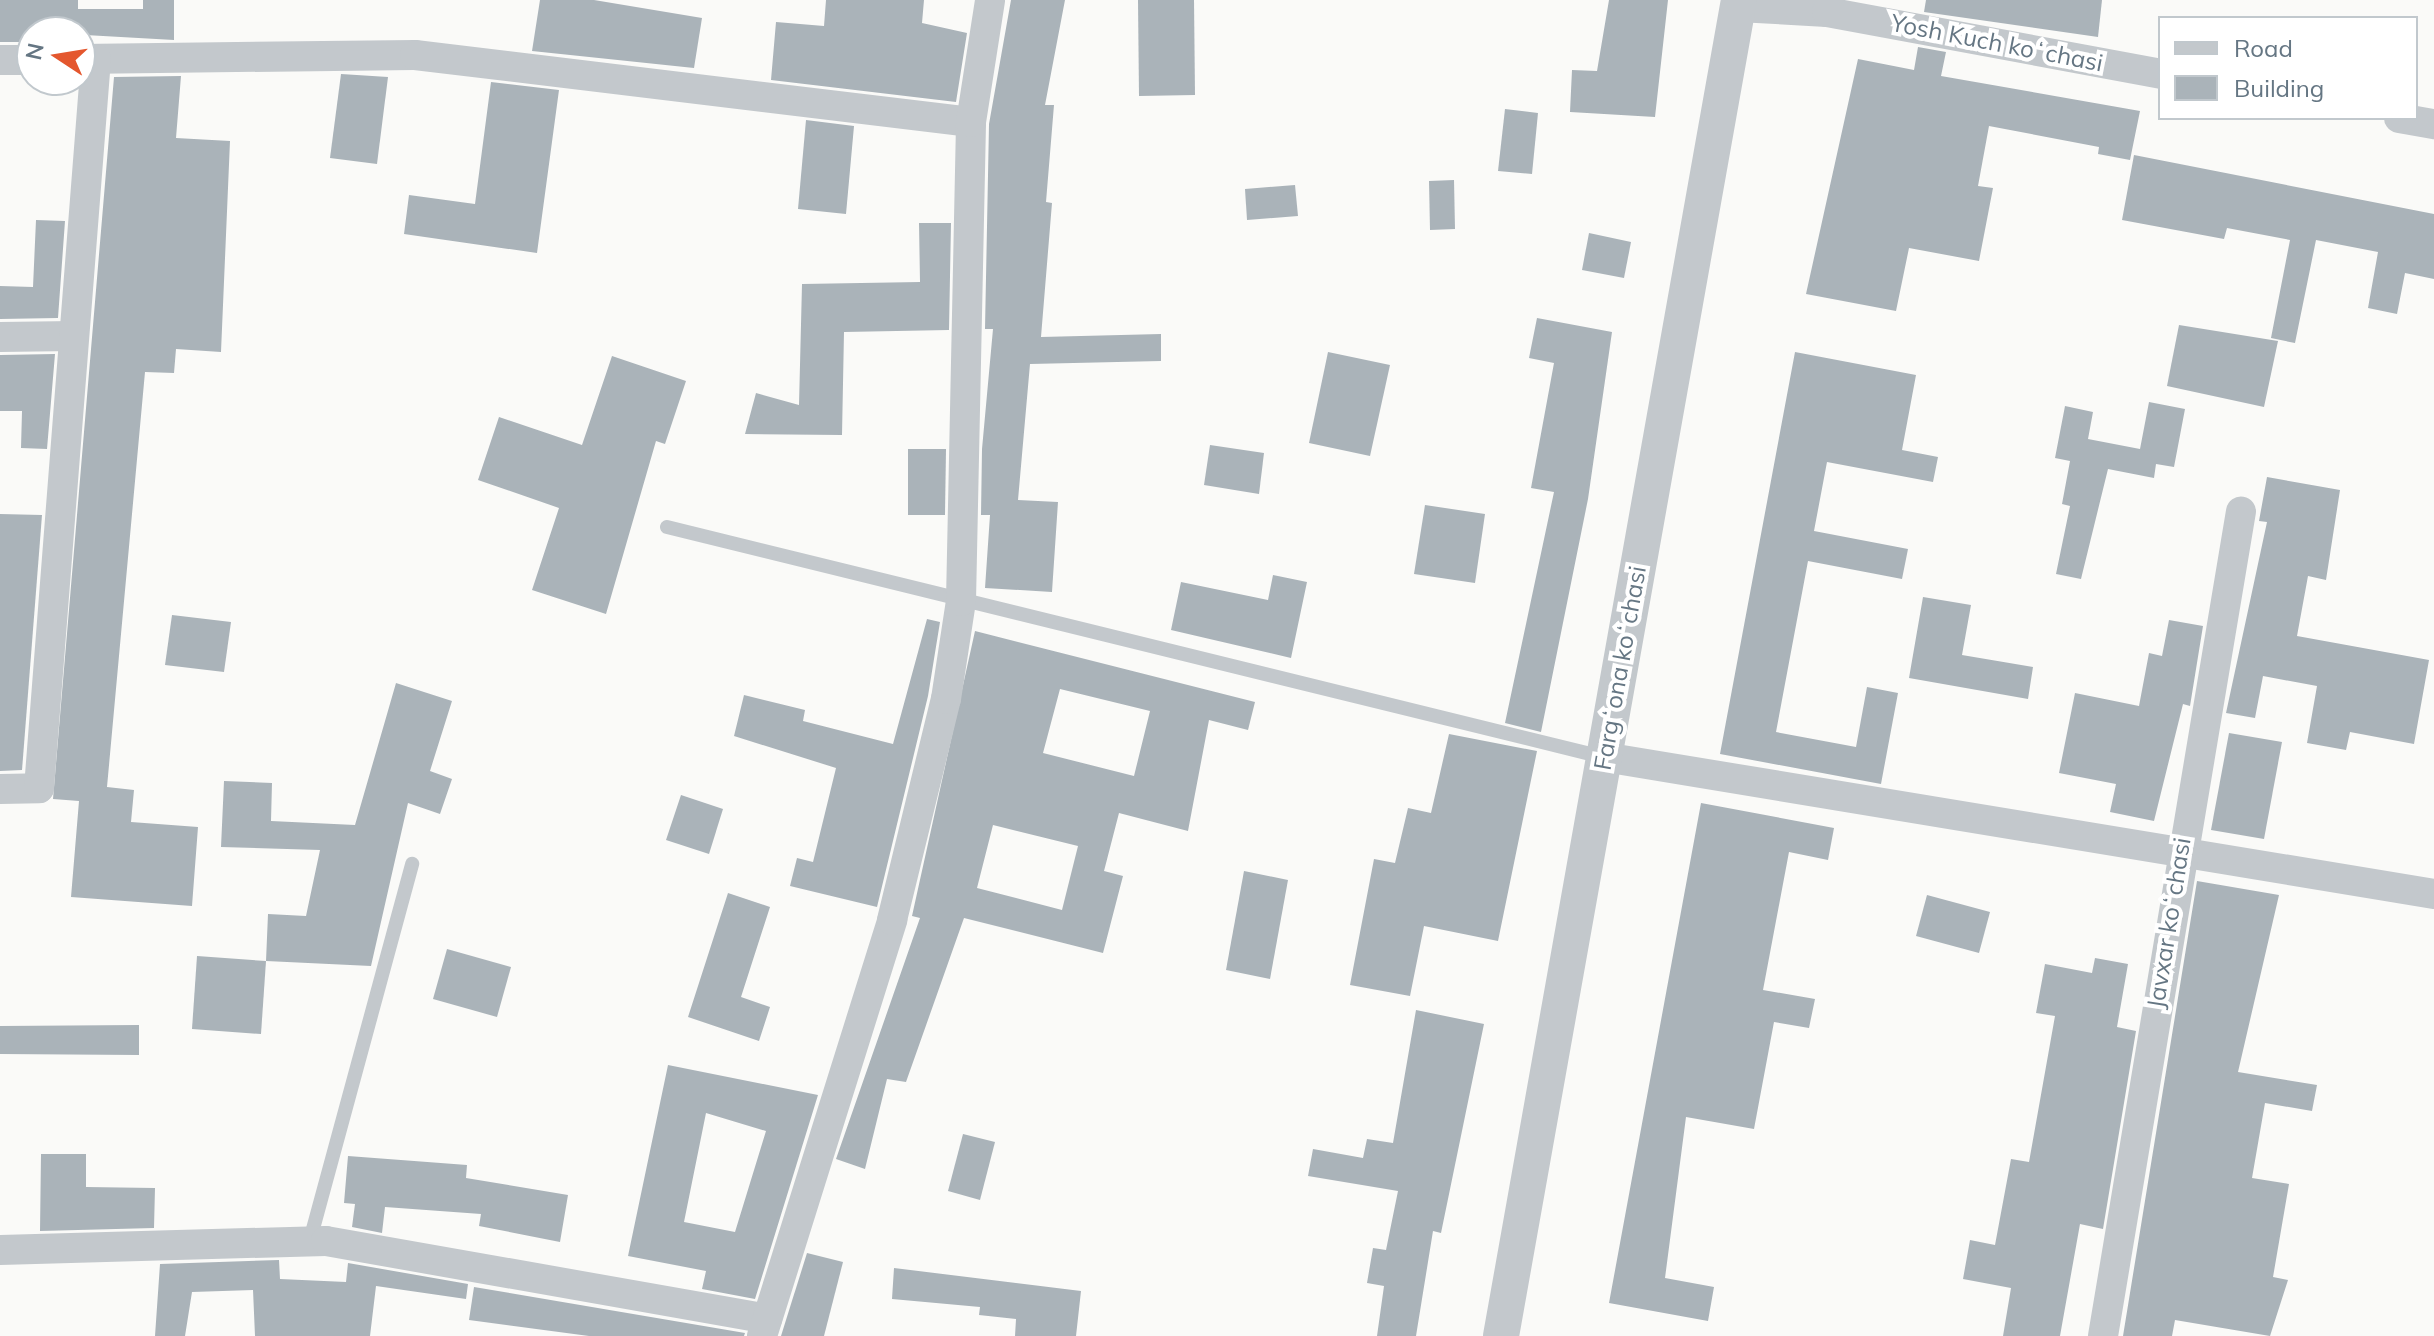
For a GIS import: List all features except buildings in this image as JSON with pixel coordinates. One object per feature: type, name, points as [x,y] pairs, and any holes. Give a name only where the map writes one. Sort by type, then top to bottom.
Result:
[{"type":"street","points":[[0,1250],[310,1240],[765,1328],[892,920],[946,699],[961,601],[971,122],[990,0]]},
{"type":"street","name":"Yosh Kuch koʻchasi","points":[[1738,3],[1827,12],[2158,74]]},
{"type":"street","name":"Fargʻona koʻchasi","points":[[1501,1336],[1738,3]]},
{"type":"street","points":[[96,59],[415,55],[971,122]]},
{"type":"street","points":[[0,789],[39,788],[74,336],[86,96]]},
{"type":"street","points":[[2411,120],[2434,124]]},
{"type":"street","points":[[0,337],[74,336]]},
{"type":"street","name":"Javxar koʻchasi","points":[[2103,1336],[2180,852],[2241,511]]},
{"type":"street","points":[[1604,757],[2434,894]]},
{"type":"lane","points":[[667,527],[1604,757]]},
{"type":"lane","points":[[310,1240],[412,864]]}]
